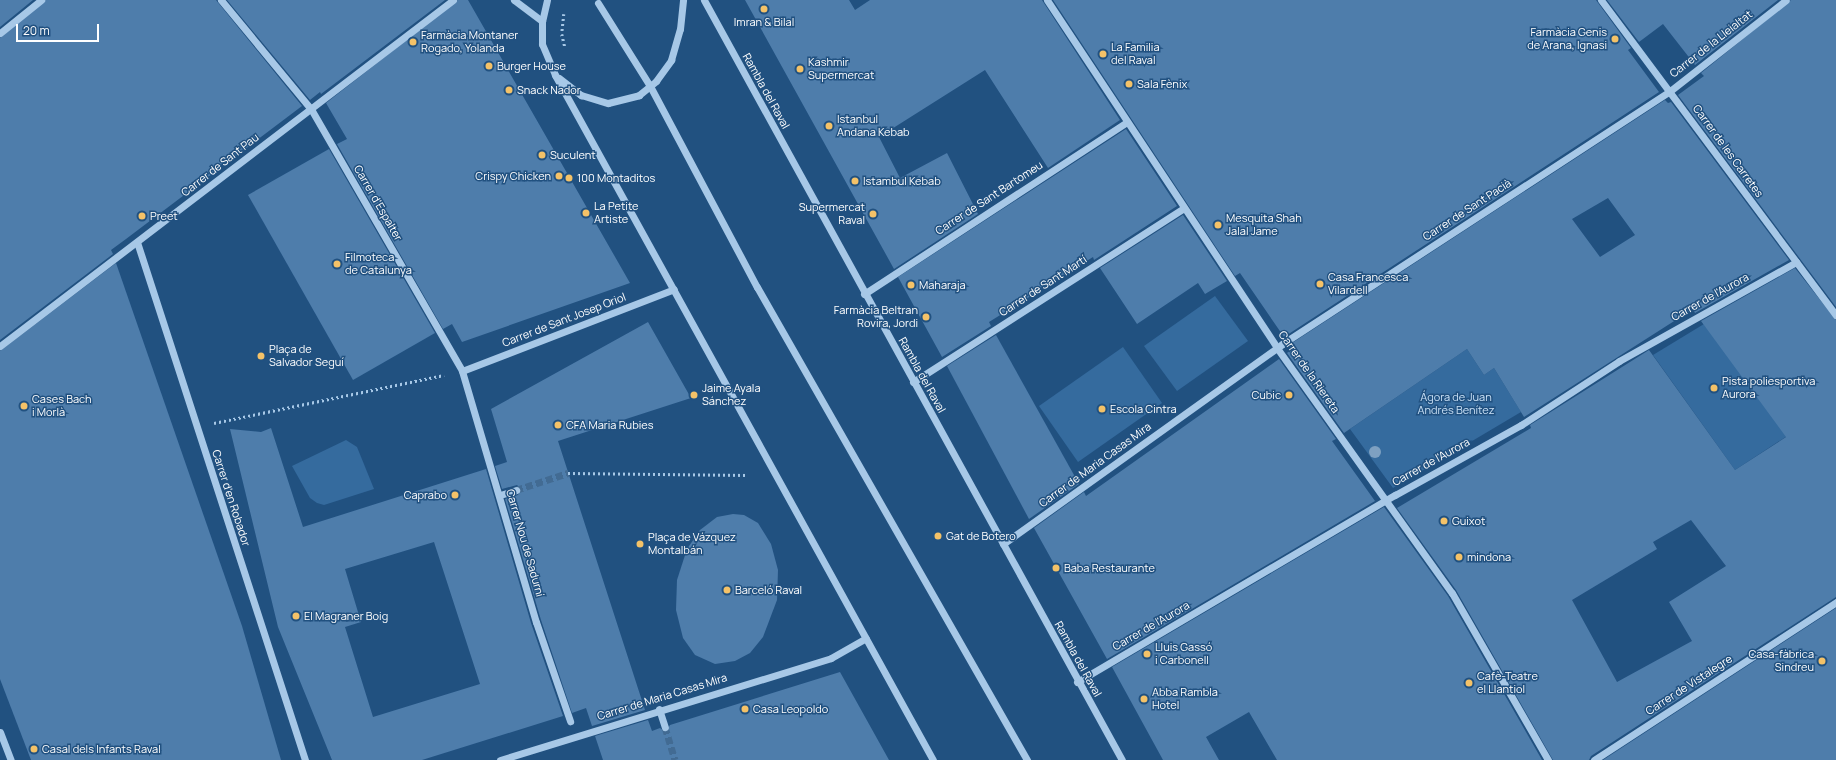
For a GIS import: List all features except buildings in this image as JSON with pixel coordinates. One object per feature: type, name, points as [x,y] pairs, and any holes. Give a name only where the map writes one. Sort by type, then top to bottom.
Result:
[{"type":"street","points":[[0,33],[41,0]]},
{"type":"street","name":"Carrer d'Espalter","points":[[221,0],[311,109],[462,371]]},
{"type":"street","name":"Carrer de Sant Pau","points":[[0,346],[453,0]]},
{"type":"street","points":[[514,0],[542,21]]},
{"type":"street","points":[[547,0],[542,21],[542,44],[555,75],[932,760]]},
{"type":"street","points":[[555,75],[581,95],[608,103],[639,95],[650,86],[671,60],[680,29],[683,0]]},
{"type":"street","name":"Rambla del Raval","points":[[704,0],[864,294],[1003,544],[1077,682],[1122,760]]},
{"type":"street","name":"Carrer de la Riereta","points":[[1047,0],[1277,348],[1452,593],[1548,760]]},
{"type":"street","name":"Carrer de les Carretes","points":[[1601,0],[1836,315]]},
{"type":"street","name":"Carrer de la Lleialtat","points":[[1670,91],[1786,0]]},
{"type":"street","points":[[598,3],[650,86],[757,287],[1027,760]]},
{"type":"street","name":"Carrer de Sant Pacià","points":[[1277,348],[1670,91]]},
{"type":"street","name":"Carrer de Sant Bartomeu","points":[[864,294],[1127,122]]},
{"type":"street","name":"Carrer de Sant Martí","points":[[913,382],[1184,208]]},
{"type":"street","name":"Carrer d'en Robador","points":[[137,242],[305,760]]},
{"type":"street","name":"Carrer de l'Aurora","points":[[1077,682],[1386,500],[1521,425],[1619,361],[1796,262]]},
{"type":"street","name":"Carrer de Sant Josep Oriol","points":[[462,371],[674,289]]},
{"type":"street","name":"Carrer de Maria Casas Mira","points":[[1003,544],[1277,348]]},
{"type":"street","name":"Carrer Nou de Sadurní","points":[[462,371],[500,495],[536,622],[570,721]]},
{"type":"street","points":[[500,495],[516,490]]},
{"type":"street","name":"Carrer de Vistalegre","points":[[1594,760],[1836,602]]},
{"type":"street","name":"Carrer de Maria Casas Mira","points":[[500,760],[659,709],[831,658],[866,638]]},
{"type":"street","points":[[659,709],[665,727]]},
{"type":"street","points":[[0,732],[11,760]]},
{"type":"path","points":[[564,12],[562,34],[566,53]]},
{"type":"path","points":[[197,426],[462,371]]},
{"type":"path","points":[[568,473],[748,475]]},
{"type":"green space","points":[[1215,296],[1248,341],[1177,391],[1144,346]]},
{"type":"green space","name":"Pista poliesportiva Aurora","points":[[1704,324],[1787,436],[1735,470],[1653,355]]},
{"type":"green space","points":[[1123,347],[1162,403],[1078,462],[1039,406]]},
{"type":"green space","name":"Ágora de Juan Andrés Benítez","points":[[1467,349],[1484,375],[1494,368],[1521,412],[1393,488],[1350,429]]},
{"type":"green space","points":[[346,440],[357,447],[374,489],[324,505],[317,503],[310,498],[292,466]]},
{"type":"tunnel","points":[[516,490],[568,473]]},
{"type":"tunnel","points":[[665,727],[675,760]]},
{"type":"place","name":"Imran & Bilal","points":[[764,9]]},
{"type":"place","name":"Farmàcia Genis de Arana, Ignasi","points":[[1615,39]]},
{"type":"place","name":"Farmàcia Montaner Rogado, Yolanda","points":[[413,42]]},
{"type":"place","name":"La Familia del Raval","points":[[1103,54]]},
{"type":"place","name":"Burger House","points":[[489,66]]},
{"type":"place","name":"Kashmir Supermercat","points":[[800,69]]},
{"type":"place","name":"Sala Fènix","points":[[1129,84]]},
{"type":"place","name":"Snack Nador","points":[[509,90]]},
{"type":"place","name":"Istanbul Andana Kebab","points":[[829,126]]},
{"type":"place","name":"Suculent","points":[[542,155]]},
{"type":"place","name":"Crispy Chicken","points":[[559,176]]},
{"type":"place","name":"100 Montaditos","points":[[569,178]]},
{"type":"place","name":"Istambul Kebab","points":[[855,181]]},
{"type":"place","name":"La Petite Artiste","points":[[586,213]]},
{"type":"place","name":"Supermercat Raval","points":[[873,214]]},
{"type":"place","name":"Preet","points":[[142,216]]},
{"type":"place","name":"Mesquita Shah Jalal Jame","points":[[1218,225]]},
{"type":"place","name":"Filmoteca de Catalunya","points":[[337,264]]},
{"type":"place","name":"Casa Francesca Vilardell","points":[[1320,284]]},
{"type":"place","name":"Maharaja","points":[[911,285]]},
{"type":"place","name":"Farmàcia Beltran Rovira, Jordi","points":[[926,317]]},
{"type":"place","name":"Plaça de Salvador Seguí","points":[[261,356]]},
{"type":"place","name":"Pista poliesportiva Aurora","points":[[1714,388]]},
{"type":"place","name":"Jaime Ayala Sánchez","points":[[694,395]]},
{"type":"place","name":"Cubic","points":[[1289,395]]},
{"type":"place","name":"Cases Bach i Morlà","points":[[24,406]]},
{"type":"place","name":"Escola Cintra","points":[[1102,409]]},
{"type":"place","name":"CFA Maria Rubies","points":[[558,425]]},
{"type":"place","name":"Caprabo","points":[[455,495]]},
{"type":"place","name":"Guixot","points":[[1444,521]]},
{"type":"place","name":"Gat de Botero","points":[[938,536]]},
{"type":"place","name":"Plaça de Vázquez Montalbán","points":[[640,544]]},
{"type":"place","name":"mindona","points":[[1459,557]]},
{"type":"place","name":"Baba Restaurante","points":[[1056,568]]},
{"type":"place","name":"Barceló Raval","points":[[727,590]]},
{"type":"place","name":"El Magraner Boig","points":[[296,616]]},
{"type":"place","name":"Lluis Gassó i Carbonell","points":[[1147,654]]},
{"type":"place","name":"Casa-fàbrica Sindreu","points":[[1822,661]]},
{"type":"place","name":"Cafè-Teatre el Llantiol","points":[[1469,683]]},
{"type":"place","name":"Abba Rambla Hotel","points":[[1144,699]]},
{"type":"place","name":"Casa Leopoldo","points":[[745,709]]},
{"type":"place","name":"Casal dels Infants Raval","points":[[34,749]]}]
